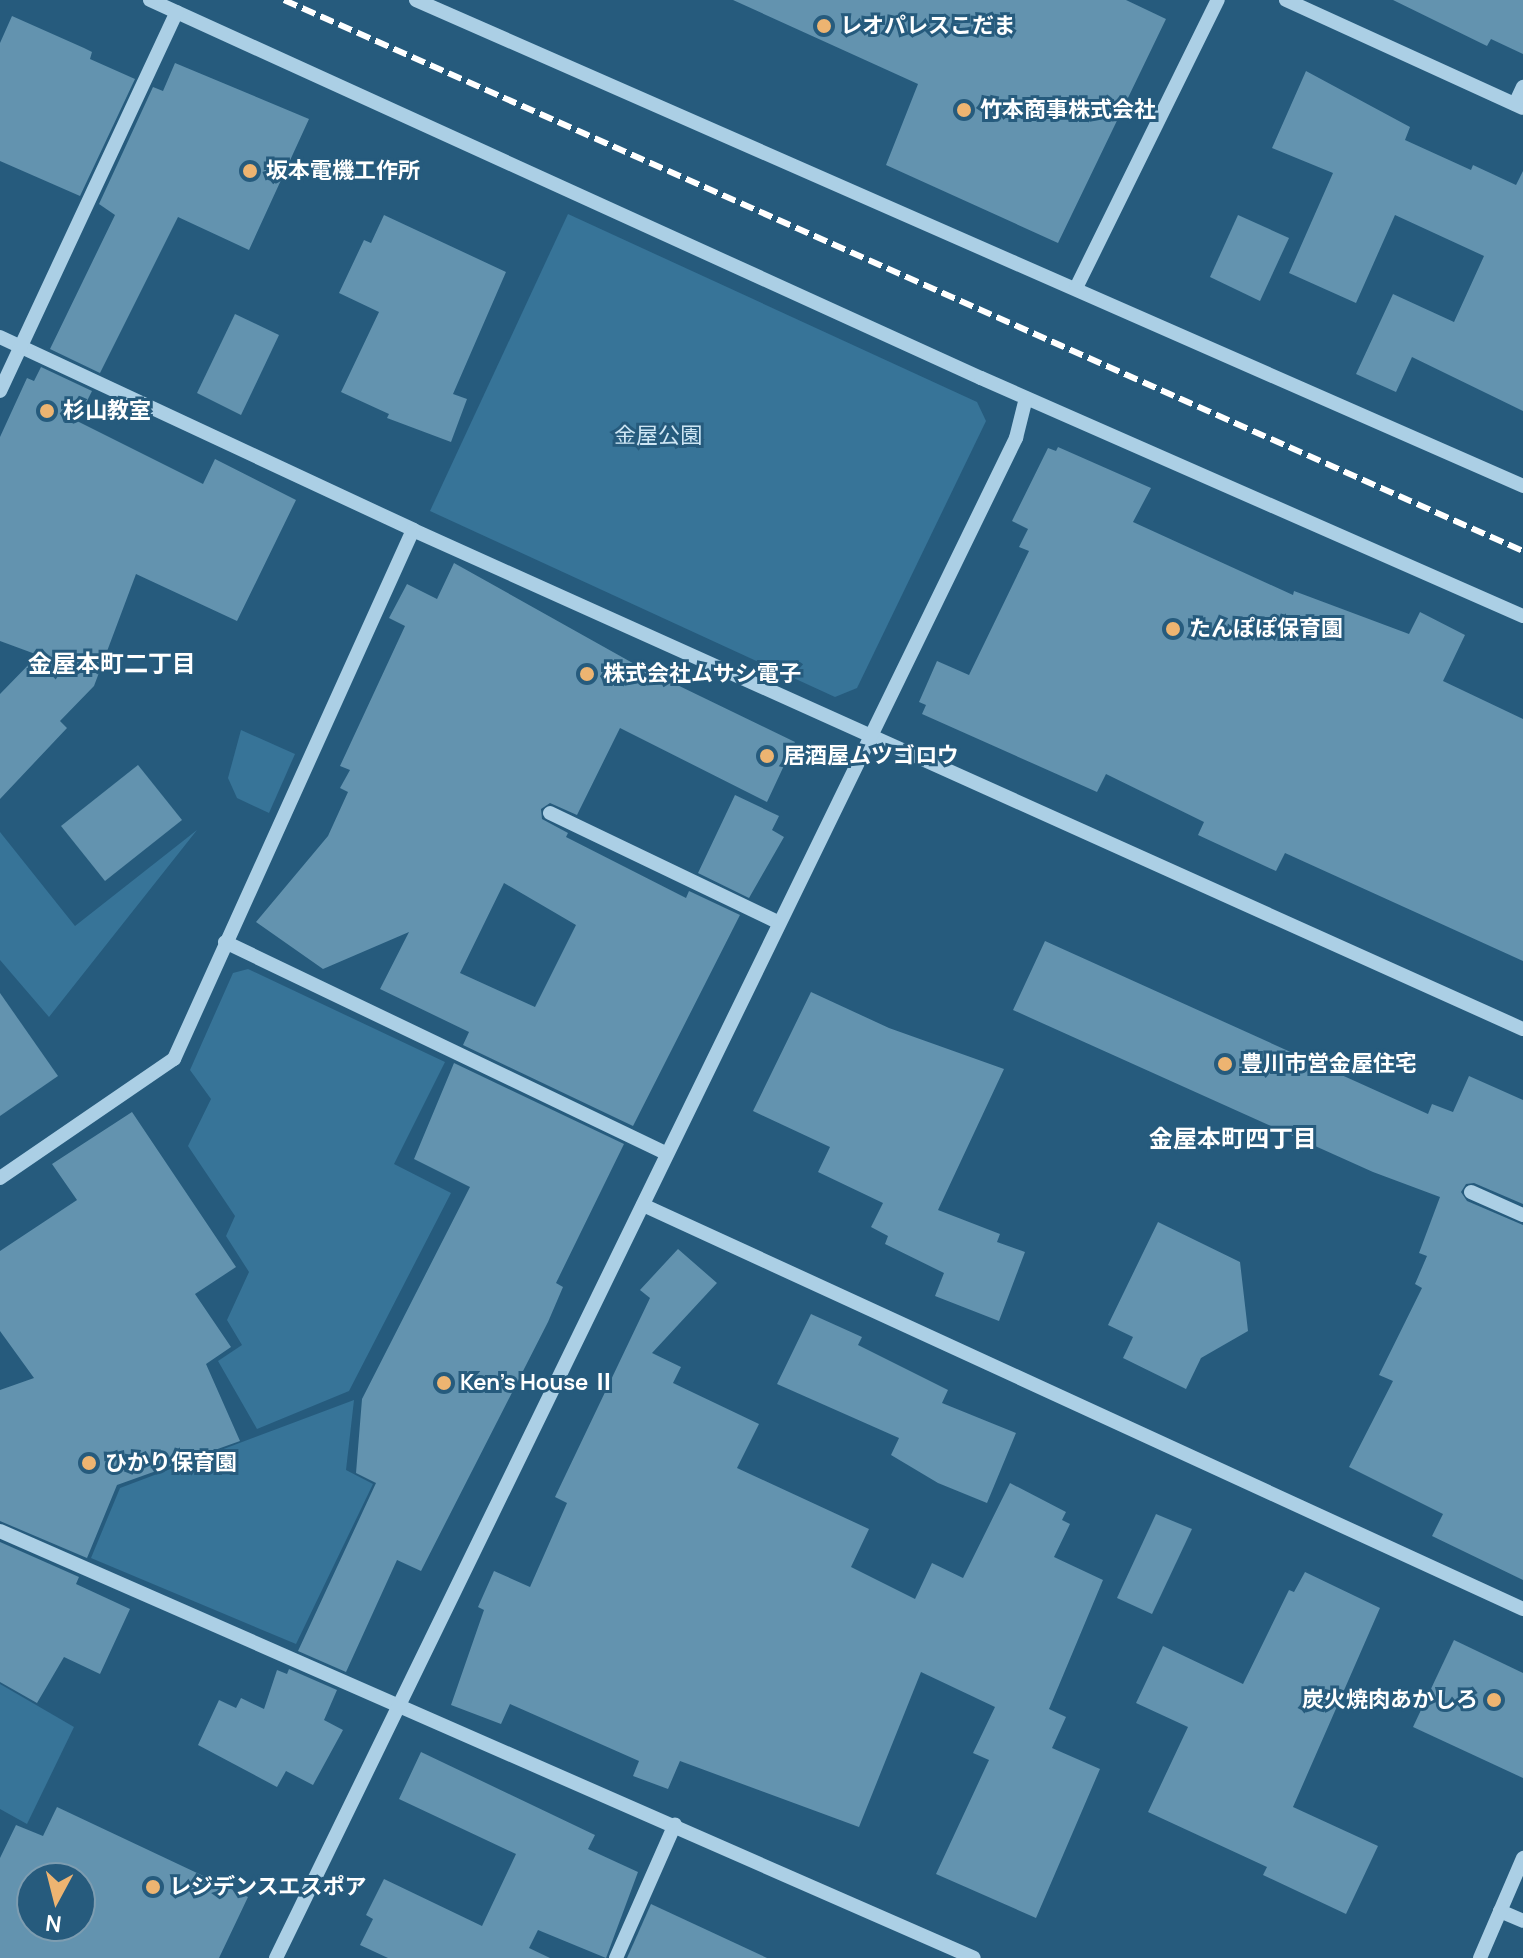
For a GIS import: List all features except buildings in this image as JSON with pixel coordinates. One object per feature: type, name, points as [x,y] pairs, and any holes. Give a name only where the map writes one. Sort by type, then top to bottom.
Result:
[{"type":"street","points":[[150,0],[1026,398],[1523,616]]},
{"type":"street","points":[[416,0],[1523,486]]},
{"type":"street","points":[[1076,288],[1218,0]]},
{"type":"street","points":[[1286,0],[1519,106],[1523,87]]},
{"type":"street","points":[[0,391],[155,50],[177,12]]},
{"type":"street","points":[[0,337],[413,530],[1523,1029]]},
{"type":"street","points":[[276,1958],[643,1205],[868,734],[1016,438],[1026,398]]},
{"type":"street","points":[[0,1178],[174,1059],[413,530]]},
{"type":"street","points":[[550,813],[777,922]]},
{"type":"street","points":[[225,942],[666,1153]]},
{"type":"street","points":[[1471,1192],[1523,1215]]},
{"type":"street","points":[[643,1205],[1523,1609]]},
{"type":"street","points":[[0,1531],[401,1703],[974,1958]]},
{"type":"street","points":[[616,1958],[675,1824]]},
{"type":"street","points":[[1480,1958],[1523,1858]]},
{"type":"street","points":[[1500,1911],[1523,1921]]},
{"type":"green space","name":"金屋公園","points":[[568,214],[977,402],[986,421],[857,688],[835,697],[430,511]]},
{"type":"green space","points":[[241,730],[295,754],[269,813],[237,798],[228,778]]},
{"type":"green space","points":[[197,830],[49,1017],[0,960],[0,832],[75,926]]},
{"type":"green space","points":[[248,969],[445,1062],[394,1164],[451,1193],[349,1391],[257,1429],[218,1361],[242,1345],[227,1320],[249,1272],[226,1236],[235,1216],[188,1146],[211,1099],[190,1070],[233,973]]},
{"type":"green space","points":[[354,1400],[346,1470],[373,1484],[296,1644],[91,1558],[120,1488]]},
{"type":"green space","points":[[0,1684],[74,1727],[27,1824],[0,1809]]},
{"type":"railway","points":[[284,0],[1523,551]]},
{"type":"place","name":"レオパレスこだま","points":[[824,26]]},
{"type":"place","name":"竹本商事株式会社","points":[[964,110]]},
{"type":"place","name":"坂本電機工作所","points":[[250,171]]},
{"type":"place","name":"杉山教室","points":[[47,411]]},
{"type":"place","name":"たんぽぽ保育園","points":[[1173,629]]},
{"type":"place","name":"株式会社ムサシ電子","points":[[587,674]]},
{"type":"place","name":"居酒屋ムツゴロウ","points":[[767,756]]},
{"type":"place","name":"豊川市営金屋住宅","points":[[1225,1064]]},
{"type":"place","name":"Ken's House Ⅱ","points":[[444,1383]]},
{"type":"place","name":"ひかり保育園","points":[[89,1463]]},
{"type":"place","name":"炭火焼肉あかしろ","points":[[1494,1700]]},
{"type":"place","name":"レジデンスエスポア","points":[[153,1887]]},
{"type":"district","name":"金屋本町二丁目","points":[[112,663]]},
{"type":"district","name":"金屋本町四丁目","points":[[1233,1138]]}]
